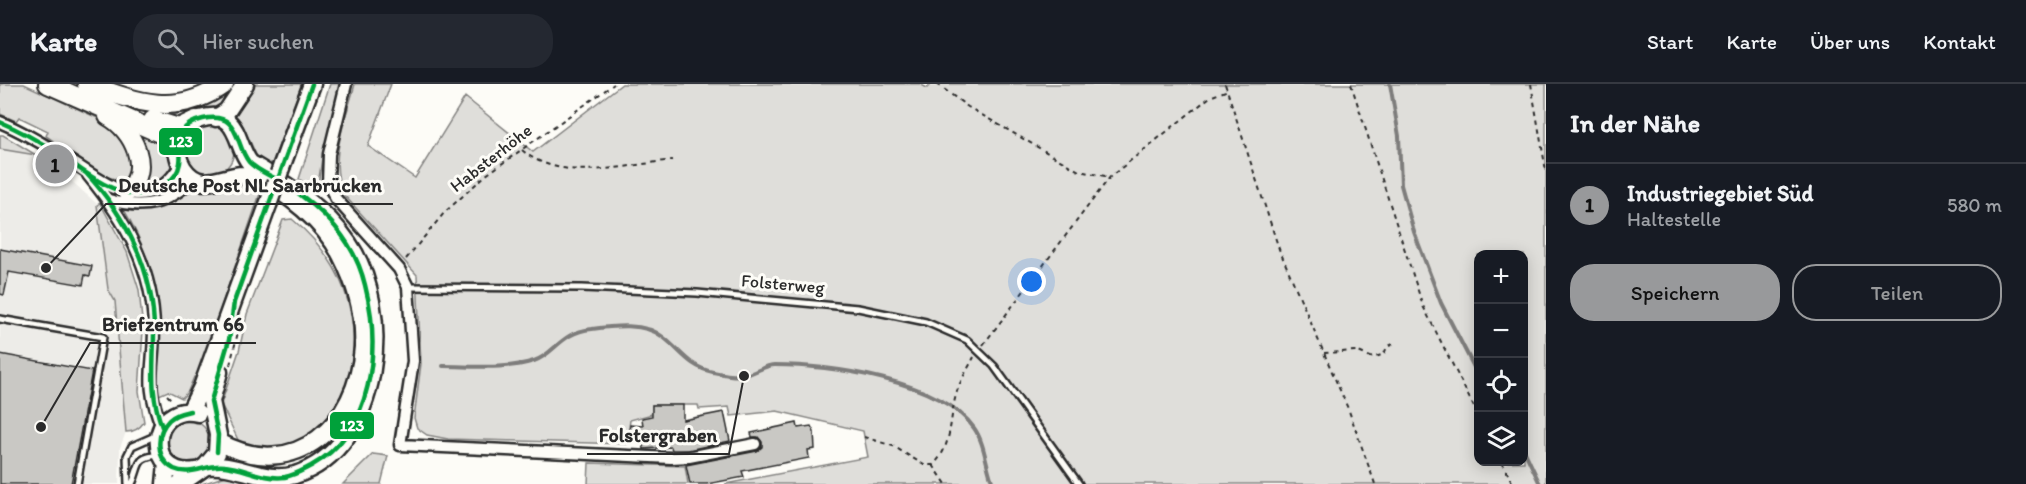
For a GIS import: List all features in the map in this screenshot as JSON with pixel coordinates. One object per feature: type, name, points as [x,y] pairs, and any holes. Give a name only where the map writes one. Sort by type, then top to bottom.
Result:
[{"type":"highway","points":[[48,84],[82,88],[154,105],[202,97],[224,84]]},
{"type":"highway","points":[[82,88],[170,127],[179,128],[196,120]]},
{"type":"highway","points":[[82,88],[109,109],[164,135],[179,157]]},
{"type":"highway","points":[[82,88],[117,121],[132,141],[139,175],[136,184],[127,192]]},
{"type":"main road","points":[[183,408],[206,416],[217,434],[242,457],[262,464],[285,465],[311,454],[322,446],[342,418],[357,382],[363,346],[362,317],[356,289],[332,240],[296,204],[266,184],[246,175],[214,182],[195,178],[179,157],[181,135],[196,120],[216,118],[227,111],[245,84]]},
{"type":"main road","points":[[165,484],[160,431],[173,416],[198,398],[312,84]]},
{"type":"main road","points":[[164,459],[181,471],[220,465],[268,478],[289,479],[324,459],[337,446],[356,417],[370,381],[374,362],[372,308],[360,266],[337,228],[304,196],[250,163],[245,157],[234,127],[216,118]]},
{"type":"main road","points":[[224,179],[239,165],[242,146]]},
{"type":"main road","points":[[180,484],[201,469],[217,453],[217,434],[211,401],[229,340],[234,302]]},
{"type":"street","points":[[346,84],[328,154],[328,184],[336,199],[399,269],[408,287],[413,361],[400,445],[671,458],[689,457],[755,444]]},
{"type":"street","points":[[0,122],[53,150],[88,175],[127,192],[138,194],[163,187],[179,157]]},
{"type":"street","points":[[88,175],[109,201],[137,248],[147,280],[154,330],[150,383],[160,431]]},
{"type":"street","points":[[109,201],[150,205],[166,200],[195,178]]},
{"type":"lane","name":"Folsterweg","points":[[408,287],[629,289],[858,308],[926,322],[949,330],[979,350],[1036,423],[1078,484]]},
{"type":"lane","points":[[0,319],[103,337],[77,484]]},
{"type":"lane","points":[[130,484],[127,456],[132,446],[160,431]]},
{"type":"lane","points":[[130,484],[143,458],[164,459]]},
{"type":"path","name":"Habsterhöhe","points":[[399,269],[465,193],[614,84]]},
{"type":"path","points":[[937,84],[968,107],[1079,171],[1110,177]]},
{"type":"path","points":[[1225,84],[1279,249],[1324,353],[1375,484]]},
{"type":"path","points":[[1351,84],[1424,306],[1477,412]]},
{"type":"path","points":[[1531,84],[1546,171]]},
{"type":"path","points":[[864,437],[892,446],[924,465],[933,465],[942,456],[949,436],[957,392],[979,350],[1110,177],[1210,98],[1228,90]]},
{"type":"path","points":[[522,150],[535,162],[548,166],[583,169],[673,160]]},
{"type":"path","points":[[1324,353],[1356,351],[1372,358],[1384,354],[1387,347],[1397,342]]},
{"type":"path","points":[[167,395],[183,408]]},
{"type":"path","points":[[933,465],[946,484]]},
{"type":"path","points":[[1504,466],[1513,484]]},
{"type":"shaded area","points":[[0,84],[24,84],[115,126],[132,160],[128,178],[119,180],[98,172],[46,136],[48,131],[19,117],[16,121],[0,114]]},
{"type":"shaded area","points":[[233,84],[239,84],[223,108],[185,121],[161,119],[137,109],[221,93]]},
{"type":"shaded area","points":[[252,84],[302,84],[271,166],[258,159],[243,126],[233,115]]},
{"type":"shaded area","points":[[330,84],[341,84],[323,152],[317,191],[299,179]]},
{"type":"shaded area","points":[[355,84],[391,84],[368,146],[415,178],[465,97],[533,152],[622,84],[920,84],[927,88],[931,84],[1546,84],[1546,484],[725,484],[868,457],[863,431],[777,411],[731,416],[729,407],[699,409],[698,405],[652,405],[652,414],[630,420],[627,444],[448,439],[427,435],[417,428],[414,418],[421,364],[417,275],[344,195],[337,168],[343,126]]},
{"type":"shaded area","points":[[127,123],[162,141],[172,157],[168,171],[163,177],[140,190]]},
{"type":"shaded area","points":[[209,125],[218,127],[229,136],[234,150],[232,159],[223,170],[209,175],[200,173],[189,164],[184,150],[186,141],[195,130]]},
{"type":"shaded area","points":[[0,134],[66,176],[97,204],[108,289],[115,301],[126,432],[120,448],[119,484],[0,484]]},
{"type":"shaded area","points":[[0,135],[3,135],[36,155],[0,149]]},
{"type":"shaded area","points":[[243,181],[262,188],[197,377],[194,377],[182,398],[168,391],[157,396],[156,375],[160,322],[155,288],[146,255],[123,208],[187,190],[214,190]]},
{"type":"shaded area","points":[[100,203],[127,252],[139,290],[143,330],[139,391],[144,422],[129,432],[126,432],[115,301],[108,289],[97,205]]},
{"type":"shaded area","points":[[292,219],[324,252],[336,271],[350,311],[353,355],[343,399],[334,418],[288,457],[239,442],[221,404],[239,351],[247,314],[283,220]]},
{"type":"shaded area","points":[[188,420],[204,426],[210,442],[204,458],[188,464],[172,458],[166,442],[172,426]]},
{"type":"shaded area","points":[[373,454],[388,456],[381,484],[343,484]]},
{"type":"shaded area","points":[[589,463],[685,466],[688,484],[588,484]]},
{"type":"shaded area","points":[[226,476],[236,478],[238,476],[259,484],[202,484]]},
{"type":"building","points":[[0,249],[92,266],[90,276],[85,275],[83,285],[9,272],[4,295],[0,294]]},
{"type":"building","points":[[0,354],[92,371],[71,484],[0,484]]},
{"type":"building","points":[[652,405],[683,405],[683,420],[724,412],[730,441],[688,450],[672,450],[671,447],[644,449],[641,436],[629,435],[630,425],[643,426],[642,418],[652,416]]},
{"type":"building","points":[[797,423],[798,428],[811,426],[814,432],[815,449],[808,450],[809,458],[742,471],[744,477],[707,484],[690,484],[686,465],[757,451],[762,447],[762,442],[758,437],[752,437],[751,433]]},
{"type":"waterway","points":[[1390,84],[1399,136],[1401,185],[1414,232],[1441,303],[1474,367]]},
{"type":"waterway","points":[[443,366],[488,367],[523,364],[541,358],[572,334],[629,326],[656,332],[691,362],[705,370],[717,373],[741,376],[771,365],[825,368],[882,378],[936,398],[958,412],[978,434],[993,484]]},
{"type":"waterway","points":[[1528,458],[1540,484]]},
{"type":"transit line","name":"123","points":[[217,452],[218,435],[211,401],[229,340],[234,302],[312,84]]},
{"type":"transit line","name":"123","points":[[0,122],[41,143],[104,184],[126,193],[137,194],[158,189],[175,176],[180,163],[181,137],[187,126],[203,119],[224,120],[235,131],[244,155],[252,165],[285,184],[312,204],[345,239],[360,268],[365,285],[370,309],[372,361],[368,386],[360,410],[348,432],[332,451],[311,466],[285,477],[270,477],[232,467],[218,466],[181,471],[174,469],[164,460],[160,446],[161,432],[169,420],[176,415],[190,411]]},
{"type":"transit line","name":"123","points":[[86,173],[114,207],[143,266],[153,309],[154,391],[162,427]]},
{"type":"place","name":"Industriegebiet Süd","points":[[55,164]]},
{"type":"place","name":"Deutsche Post NL Saarbrücken","points":[[46,268]]},
{"type":"place","name":"Folstergraben","points":[[744,376]]},
{"type":"place","name":"Briefzentrum 66","points":[[41,427]]}]
